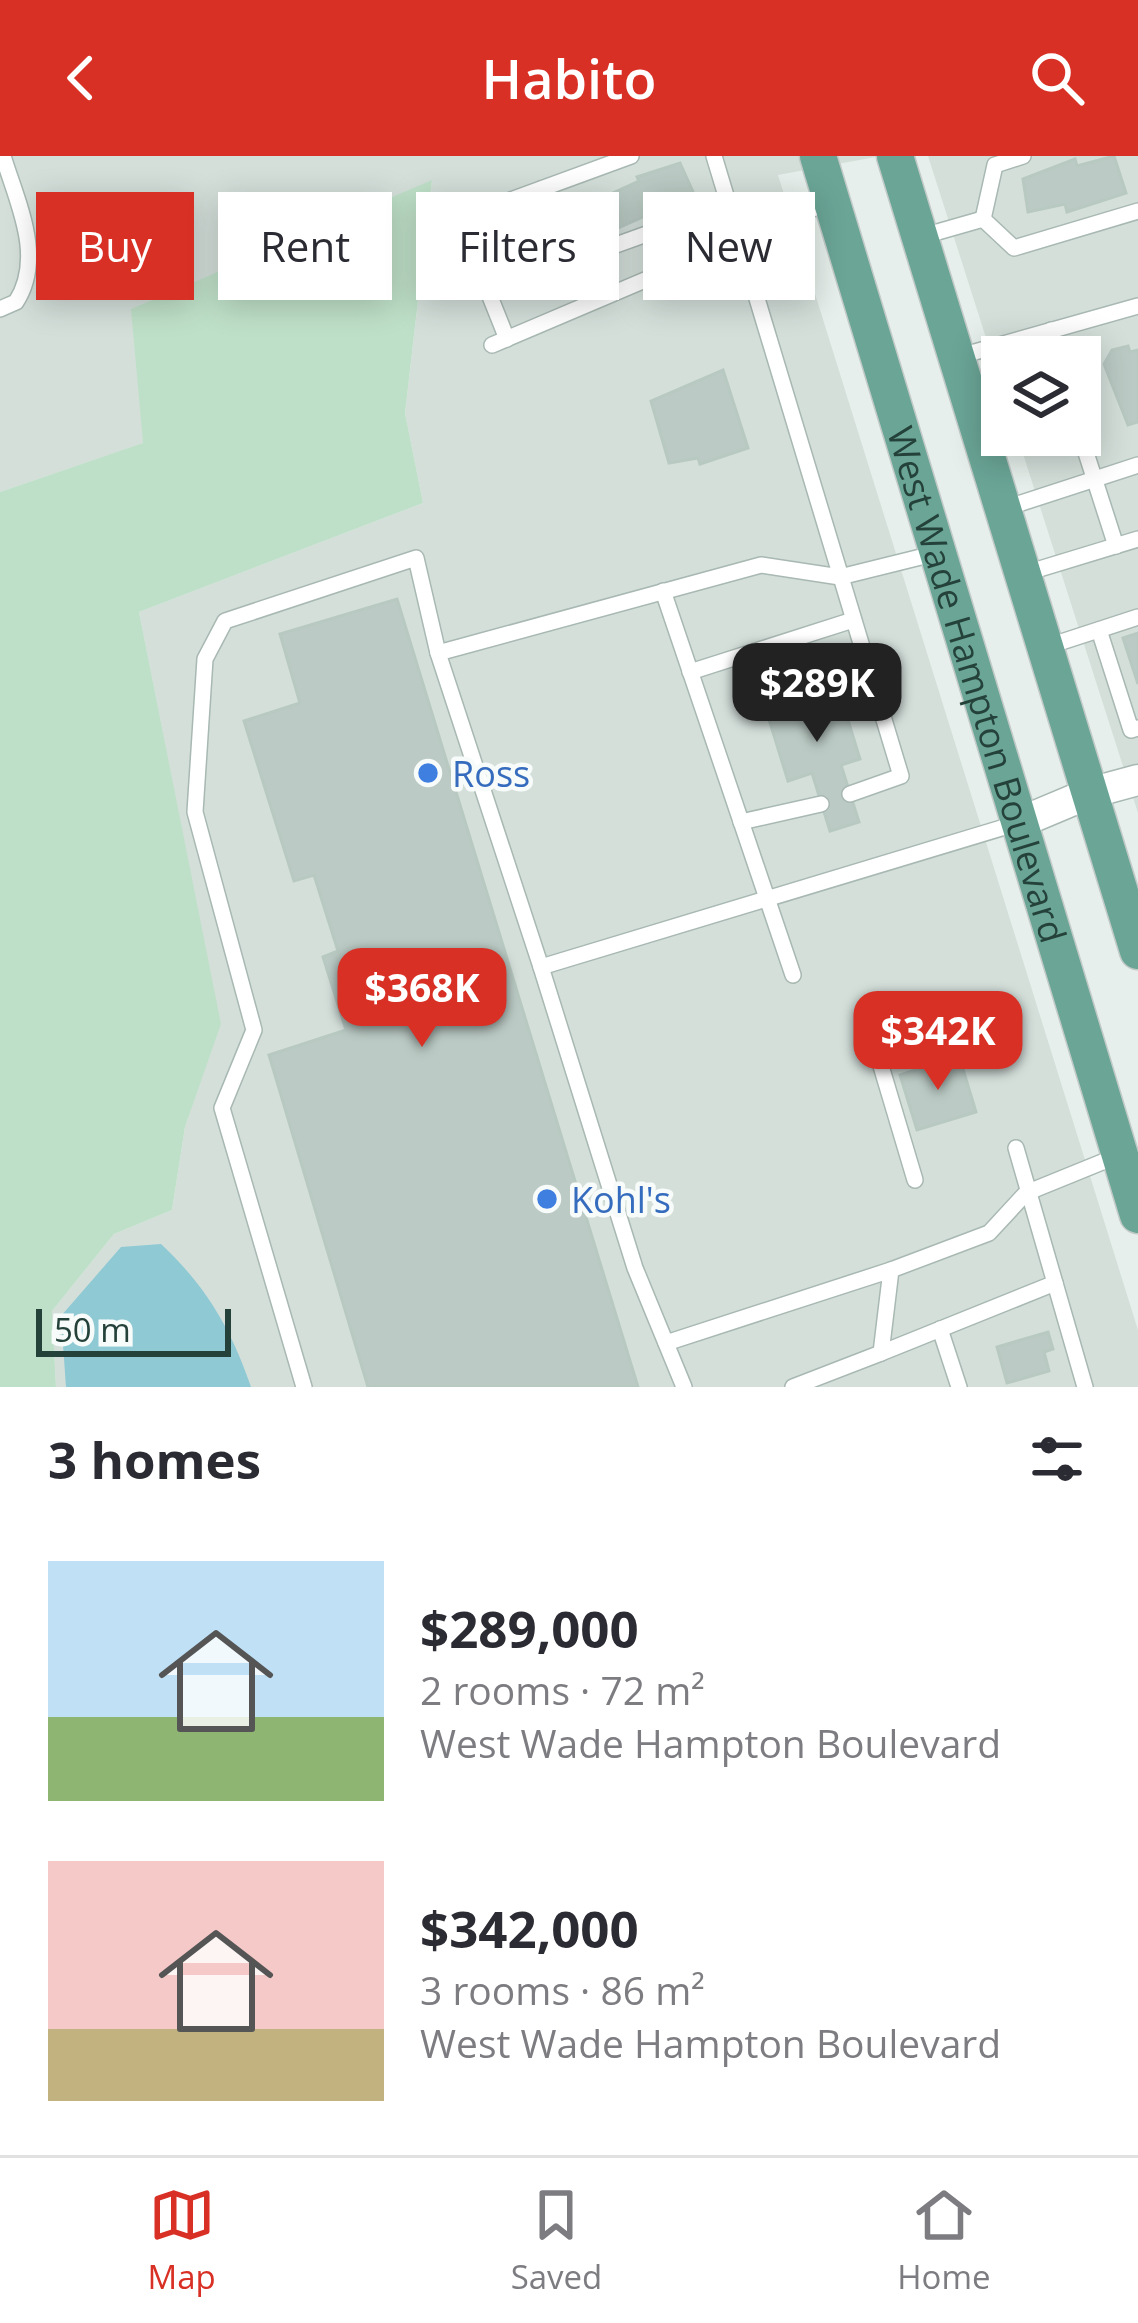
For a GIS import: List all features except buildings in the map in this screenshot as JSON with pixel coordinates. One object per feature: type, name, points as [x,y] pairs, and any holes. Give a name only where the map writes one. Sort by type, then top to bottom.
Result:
[{"type":"main road","name":"West Wade Hampton Boulevard","points":[[818,156],[1138,1215]]},
{"type":"main road","name":"West Wade Hampton Boulevard","points":[[895,156],[1135,929]]},
{"type":"street","points":[[1021,822],[1090,793],[1138,780]]},
{"type":"lane","points":[[0,308],[16,302],[29,271],[28,237],[3,156]]},
{"type":"lane","points":[[631,156],[459,219],[499,342],[643,281]]},
{"type":"lane","points":[[714,156],[723,192]]},
{"type":"lane","points":[[983,219],[995,165],[1023,156]]},
{"type":"lane","points":[[541,189],[566,263],[643,236]]},
{"type":"lane","points":[[815,208],[831,201]]},
{"type":"lane","points":[[983,219],[1014,248],[1138,211]]},
{"type":"lane","points":[[920,237],[983,219]]},
{"type":"lane","points":[[754,300],[901,776],[850,794]]},
{"type":"lane","points":[[957,357],[1138,305]]},
{"type":"lane","points":[[1051,330],[1053,336]]},
{"type":"lane","points":[[1086,456],[1116,546]]},
{"type":"lane","points":[[1004,509],[1138,465]]},
{"type":"lane","points":[[1023,574],[1138,538]]},
{"type":"lane","points":[[438,653],[761,565],[840,577],[937,553]]},
{"type":"lane","points":[[304,1387],[222,1108],[254,1030],[195,812],[205,659],[225,621],[416,558],[438,653],[635,1268],[684,1387]]},
{"type":"lane","points":[[663,591],[793,976]]},
{"type":"lane","points":[[1046,647],[1138,616]]},
{"type":"lane","points":[[690,672],[853,620]]},
{"type":"lane","points":[[1099,630],[1131,730],[1138,728]]},
{"type":"lane","points":[[742,822],[821,803]]},
{"type":"lane","points":[[542,967],[1021,822]]},
{"type":"lane","points":[[870,1029],[915,1180]]},
{"type":"lane","points":[[1016,1148],[1086,1386]]},
{"type":"lane","points":[[666,1343],[891,1270],[988,1233],[1027,1192],[1120,1155]]},
{"type":"lane","points":[[881,1353],[891,1270]]},
{"type":"lane","points":[[793,1387],[1055,1283]]},
{"type":"lane","points":[[940,1329],[959,1387]]},
{"type":"shaded area","points":[[0,156],[881,156],[778,175],[783,192],[643,192],[643,300],[815,300],[815,294],[1138,1330],[1138,1387],[56,1387],[52,1311],[114,1234],[172,1210],[185,1127],[220,1024],[139,612],[423,503],[405,413],[418,300],[619,300],[619,192],[431,192],[432,181],[392,198],[392,192],[218,192],[218,272],[194,283],[194,192],[36,192],[36,300],[153,300],[132,309],[144,443],[0,492]]},
{"type":"shaded area","points":[[928,156],[1138,156],[1138,813],[1024,456],[1101,456],[1101,336],[985,336]]},
{"type":"green space","points":[[432,180],[431,192],[416,192],[418,300],[405,413],[423,503],[139,612],[221,1024],[185,1127],[172,1210],[114,1234],[52,1311],[56,1387],[0,1387],[0,492],[143,443],[131,309],[152,300],[194,300],[194,282],[218,272],[218,300],[392,300],[392,197]]},
{"type":"water","points":[[161,1244],[215,1310],[251,1387],[66,1387],[61,1316],[121,1247]]},
{"type":"place","name":"Ross","points":[[428,773]]},
{"type":"place","name":"Kohl's","points":[[547,1199]]}]
